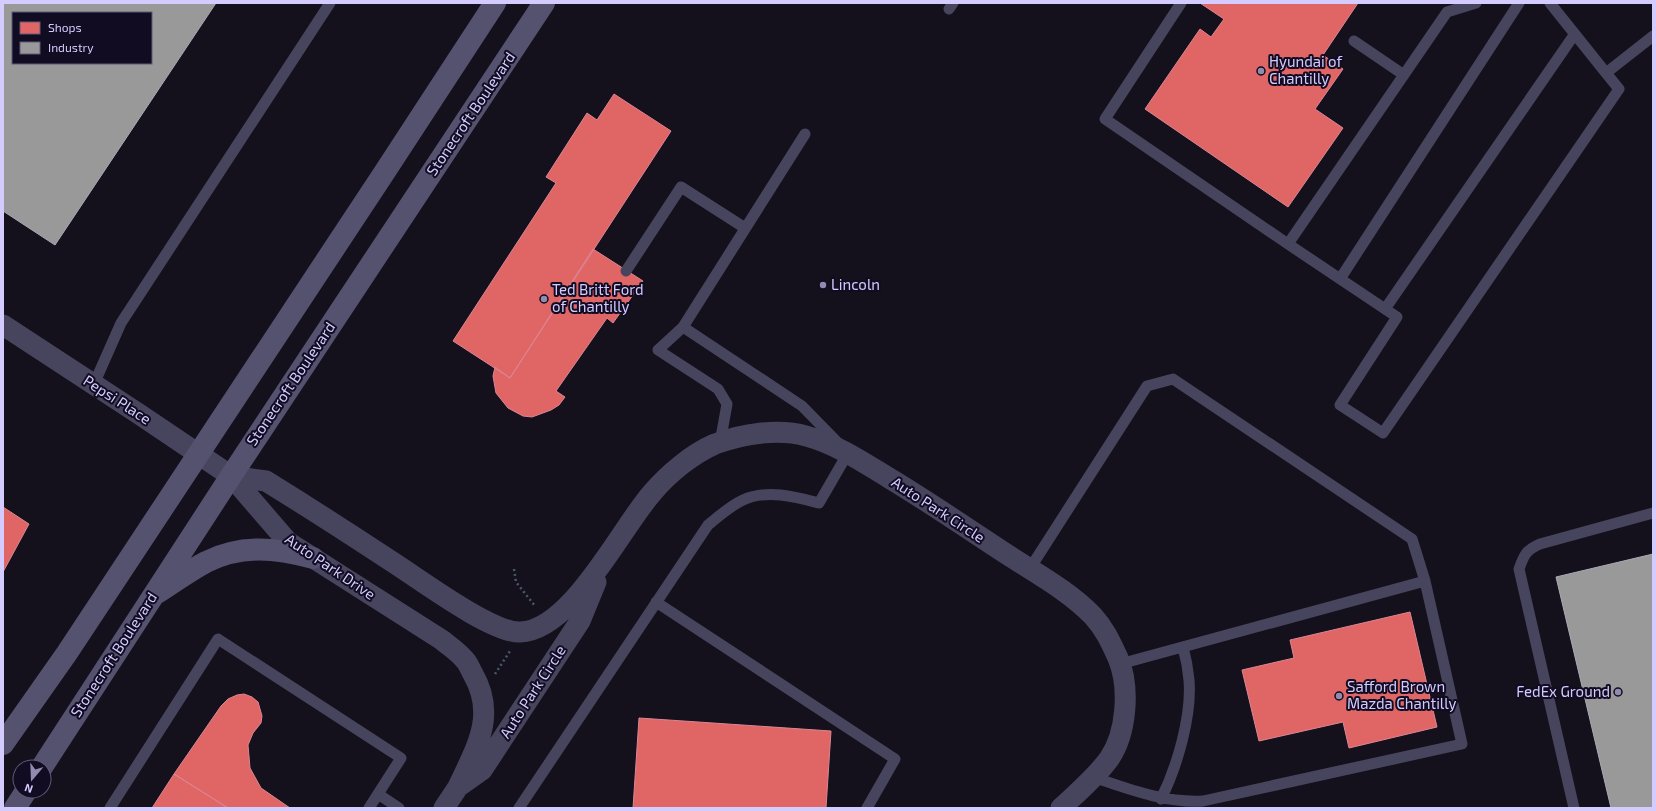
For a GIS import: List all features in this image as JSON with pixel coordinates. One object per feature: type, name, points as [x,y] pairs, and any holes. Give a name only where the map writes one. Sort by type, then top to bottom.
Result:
[{"type":"main road","points":[[3,744],[67,653],[384,173],[494,3]]},
{"type":"main road","name":"Stonecroft Boulevard","points":[[47,759],[231,476],[544,3]]},
{"type":"main road","points":[[153,595],[207,562],[231,553],[270,549],[287,551],[314,558]]},
{"type":"main road","points":[[15,808],[21,799]]},
{"type":"street","name":"Pepsi Place","points":[[3,325],[231,476]]},
{"type":"street","name":"Auto Park Circle","points":[[231,476],[266,481],[462,607],[505,630],[520,632],[539,627],[563,612],[603,563],[652,493],[683,463],[700,451],[720,443],[753,434],[780,433],[805,436],[848,453],[911,491],[1029,570],[1063,590],[1092,616],[1109,637],[1120,664],[1125,688],[1120,737],[1110,758],[1062,808]]},
{"type":"street","name":"Auto Park Drive","points":[[231,476],[288,542],[442,640],[464,659],[480,686],[484,721],[475,750],[458,787]]},
{"type":"street","name":"Auto Park Circle","points":[[444,808],[458,787],[482,770],[576,628],[603,563]]},
{"type":"lane","points":[[94,384],[121,323],[330,3]]},
{"type":"lane","points":[[1181,3],[1105,119],[1397,317],[1340,405],[1383,433],[1619,89],[1574,35],[1550,3]]},
{"type":"lane","points":[[1288,244],[1447,12],[1453,6],[1476,3]]},
{"type":"lane","points":[[1340,279],[1519,3]]},
{"type":"lane","points":[[1385,309],[1574,35]]},
{"type":"lane","points":[[1606,73],[1653,36]]},
{"type":"lane","points":[[1354,41],[1404,75]]},
{"type":"lane","points":[[720,443],[727,404],[718,389],[658,350],[683,326],[805,134]]},
{"type":"lane","points":[[626,271],[681,187],[745,228]]},
{"type":"lane","points":[[520,808],[708,525],[744,499],[760,495],[790,496],[819,504],[848,453],[802,406],[683,326]]},
{"type":"lane","points":[[1029,570],[1147,386],[1173,379],[1412,539],[1425,582],[1462,744],[1215,799],[1190,802],[1161,799],[1093,777]]},
{"type":"lane","points":[[1574,808],[1519,569],[1522,559],[1529,549],[1540,544],[1653,513]]},
{"type":"lane","points":[[1120,664],[1425,582]]},
{"type":"lane","points":[[656,602],[895,759],[867,808]]},
{"type":"lane","points":[[110,808],[218,639],[401,758],[369,808]]},
{"type":"lane","points":[[1161,799],[1178,758],[1188,706],[1189,682],[1183,647]]},
{"type":"lane","points":[[378,794],[399,808]]},
{"type":"building: Shops","points":[[1200,3],[1358,3],[1323,55],[1343,69],[1315,109],[1343,128],[1288,207],[1145,109],[1200,29],[1211,37],[1224,19]]},
{"type":"building: Shops","points":[[614,94],[671,131],[510,378],[453,341],[556,183],[546,177],[587,113],[597,120]]},
{"type":"building: Shops","points":[[593,249],[643,281],[613,323],[607,318],[556,391],[565,397],[559,405],[551,410],[532,417],[523,416],[508,408],[496,393],[493,376],[495,367],[510,378]]},
{"type":"building: Shops","points":[[3,507],[29,524],[3,572]]},
{"type":"building: Shops","name":"Safford Brown Mazda Chantilly","points":[[1410,612],[1437,727],[1349,748],[1343,722],[1259,741],[1242,670],[1294,658],[1290,640]]},
{"type":"building: Shops","points":[[244,694],[252,697],[258,702],[262,716],[261,723],[253,733],[248,745],[250,768],[261,788],[290,808],[228,808],[174,774],[221,706],[228,699]]},
{"type":"building: Shops","points":[[639,718],[831,731],[826,808],[633,808]]},
{"type":"building: Shops","points":[[174,774],[228,808],[152,808]]},
{"type":"building: Industry","points":[[3,3],[216,3],[55,245],[3,211]]},
{"type":"building: Industry","name":"FedEx Ground","points":[[1653,554],[1653,808],[1611,808],[1556,577]]},
{"type":"place","name":"Hyundai of Chantilly","points":[[1261,71]]},
{"type":"place","name":"Lincoln","points":[[823,285]]},
{"type":"place","name":"Ted Britt Ford of Chantilly","points":[[544,299]]},
{"type":"place","name":"FedEx Ground","points":[[1618,692]]},
{"type":"place","name":"Safford Brown Mazda Chantilly","points":[[1339,696]]}]
